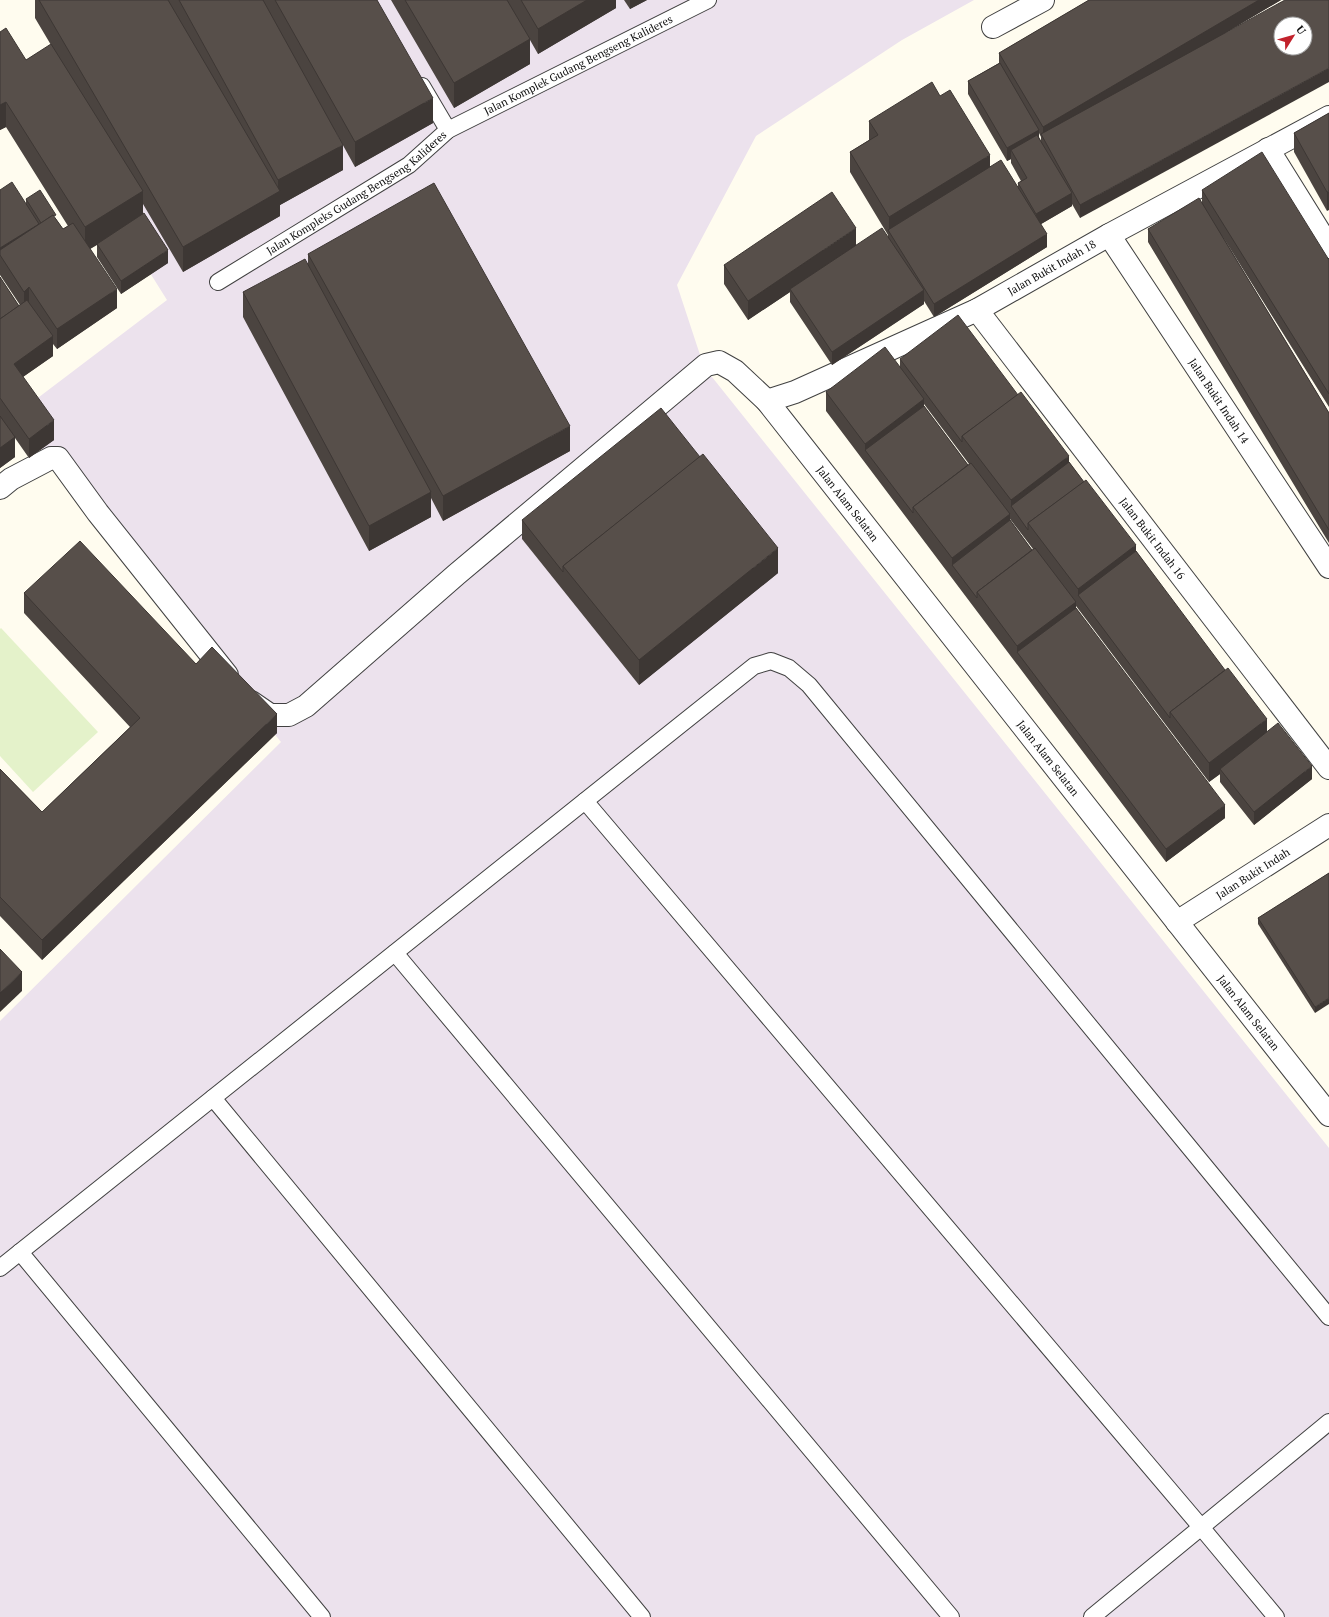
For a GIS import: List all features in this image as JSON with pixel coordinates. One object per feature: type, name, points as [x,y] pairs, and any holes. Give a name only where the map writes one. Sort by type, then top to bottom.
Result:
[{"type":"street","points":[[993,27],[1043,0]]},
{"type":"street","name":"Jalan Bukit Indah 18","points":[[767,401],[794,392],[977,310],[1109,235],[1329,117]]},
{"type":"street","points":[[1268,149],[1329,247]]},
{"type":"street","name":"Jalan Bukit Indah 14","points":[[1109,235],[1329,567]]},
{"type":"street","name":"Jalan Bukit Indah 16","points":[[977,310],[1329,768]]},
{"type":"street","name":"Jalan Alam Selatan","points":[[0,488],[11,479],[51,458],[58,458],[98,513],[248,700],[270,715],[289,715],[306,706],[457,574],[706,365],[719,362],[735,371],[767,401],[1177,922],[1325,1102]]},
{"type":"street","name":"Jalan Bukit Indah","points":[[1177,922],[1329,825]]},
{"type":"lane","name":"Jalan Komplek Gudang Bengseng Kalideres","points":[[448,130],[708,0]]},
{"type":"lane","name":"Jalan Kompleks Gudang Bengseng Kalideres","points":[[218,282],[409,165],[448,130],[416,75]]},
{"type":"lane","points":[[0,1268],[754,666],[771,662],[788,668],[809,685],[1329,1317]]},
{"type":"lane","points":[[585,801],[1276,1617]]},
{"type":"lane","points":[[394,952],[951,1617]]},
{"type":"lane","points":[[213,1098],[642,1617]]},
{"type":"lane","points":[[20,1252],[322,1617]]},
{"type":"lane","points":[[1092,1617],[1329,1422]]},
{"type":"shaded area","points":[[123,0],[974,0],[902,40],[756,136],[677,285],[704,367],[1329,1148],[1329,1617],[0,1617],[0,1021],[281,742],[14,416],[167,300],[27,77]]},
{"type":"green space","points":[[1,628],[98,732],[33,792],[0,756]]},
{"type":"building","points":[[39,0],[168,0],[280,191],[183,247]]},
{"type":"building","points":[[179,0],[263,0],[343,145],[278,180]]},
{"type":"building","points":[[275,0],[377,0],[433,98],[355,142]]},
{"type":"building","points":[[405,0],[507,0],[530,39],[454,83]]},
{"type":"building","points":[[521,0],[587,0],[538,29]]},
{"type":"building","points":[[1089,0],[1259,0],[1043,127],[999,53]]},
{"type":"building","points":[[1285,0],[1329,0],[1329,68],[1080,205],[1041,134]]},
{"type":"building","points":[[6,28],[26,60],[51,44],[143,191],[85,227],[6,102],[0,105],[0,32]]},
{"type":"building","points":[[1000,63],[1039,130],[1007,148],[968,81]]},
{"type":"building","points":[[932,82],[940,96],[950,90],[990,155],[889,217],[850,152],[878,135],[869,121]]},
{"type":"building","points":[[1329,113],[1329,191],[1327,192],[1294,133]]},
{"type":"building","points":[[1037,135],[1072,193],[1036,214],[1018,183],[1027,178],[1011,150]]},
{"type":"building","points":[[1262,152],[1329,260],[1329,394],[1202,190]]},
{"type":"building","points":[[1001,160],[1047,234],[934,304],[888,230]]},
{"type":"building","points":[[12,182],[39,224],[0,248],[0,190]]},
{"type":"building","points":[[434,183],[570,426],[443,496],[308,254]]},
{"type":"building","points":[[40,190],[56,215],[53,215],[41,223],[26,199]]},
{"type":"building","points":[[832,192],[856,228],[748,301],[724,265]]},
{"type":"building","points":[[1199,198],[1329,413],[1329,530],[1148,229]]},
{"type":"building","points":[[144,213],[168,250],[121,281],[97,244]]},
{"type":"building","points":[[53,215],[63,229],[73,223],[117,289],[57,329],[29,287],[24,292],[0,255],[0,250]]},
{"type":"building","points":[[882,228],[924,290],[832,352],[790,289]]},
{"type":"building","points":[[305,259],[431,492],[369,526],[243,292]]},
{"type":"building","points":[[0,277],[19,306],[0,319]]},
{"type":"building","points":[[27,300],[53,336],[14,364],[54,420],[29,439],[0,398],[0,319]]},
{"type":"building","points":[[958,315],[1018,395],[962,436],[962,442],[900,359]]},
{"type":"building","points":[[885,347],[924,399],[865,444],[826,392]]},
{"type":"building","points":[[1021,392],[1069,456],[1011,500],[962,436]]},
{"type":"building","points":[[924,406],[968,465],[913,507],[913,513],[865,450]]},
{"type":"building","points":[[661,408],[700,457],[563,566],[563,572],[522,520]]},
{"type":"building","points":[[0,416],[15,437],[0,448]]},
{"type":"building","points":[[703,454],[778,548],[639,660],[563,566]]},
{"type":"building","points":[[1069,462],[1084,482],[1028,523],[1028,530],[1011,506]]},
{"type":"building","points":[[971,463],[1010,514],[952,558],[913,507]]},
{"type":"building","points":[[1086,480],[1136,545],[1078,589],[1028,523]]},
{"type":"building","points":[[1010,520],[1032,550],[977,592],[977,598],[952,565]]},
{"type":"building","points":[[80,541],[196,664],[212,647],[277,714],[42,940],[0,897],[0,769],[42,812],[140,718],[24,593]]},
{"type":"building","points":[[1035,548],[1076,602],[1017,646],[977,592]]},
{"type":"building","points":[[1136,551],[1225,670],[1170,712],[1170,718],[1078,595]]},
{"type":"building","points":[[1076,608],[1225,805],[1166,849],[1017,652]]},
{"type":"building","points":[[1228,668],[1267,719],[1209,763],[1170,712]]},
{"type":"building","points":[[1278,723],[1312,766],[1254,812],[1220,769]]},
{"type":"building","points":[[1329,873],[1329,998],[1315,1007],[1258,918]]},
{"type":"building","points":[[0,949],[22,972],[0,993]]}]
